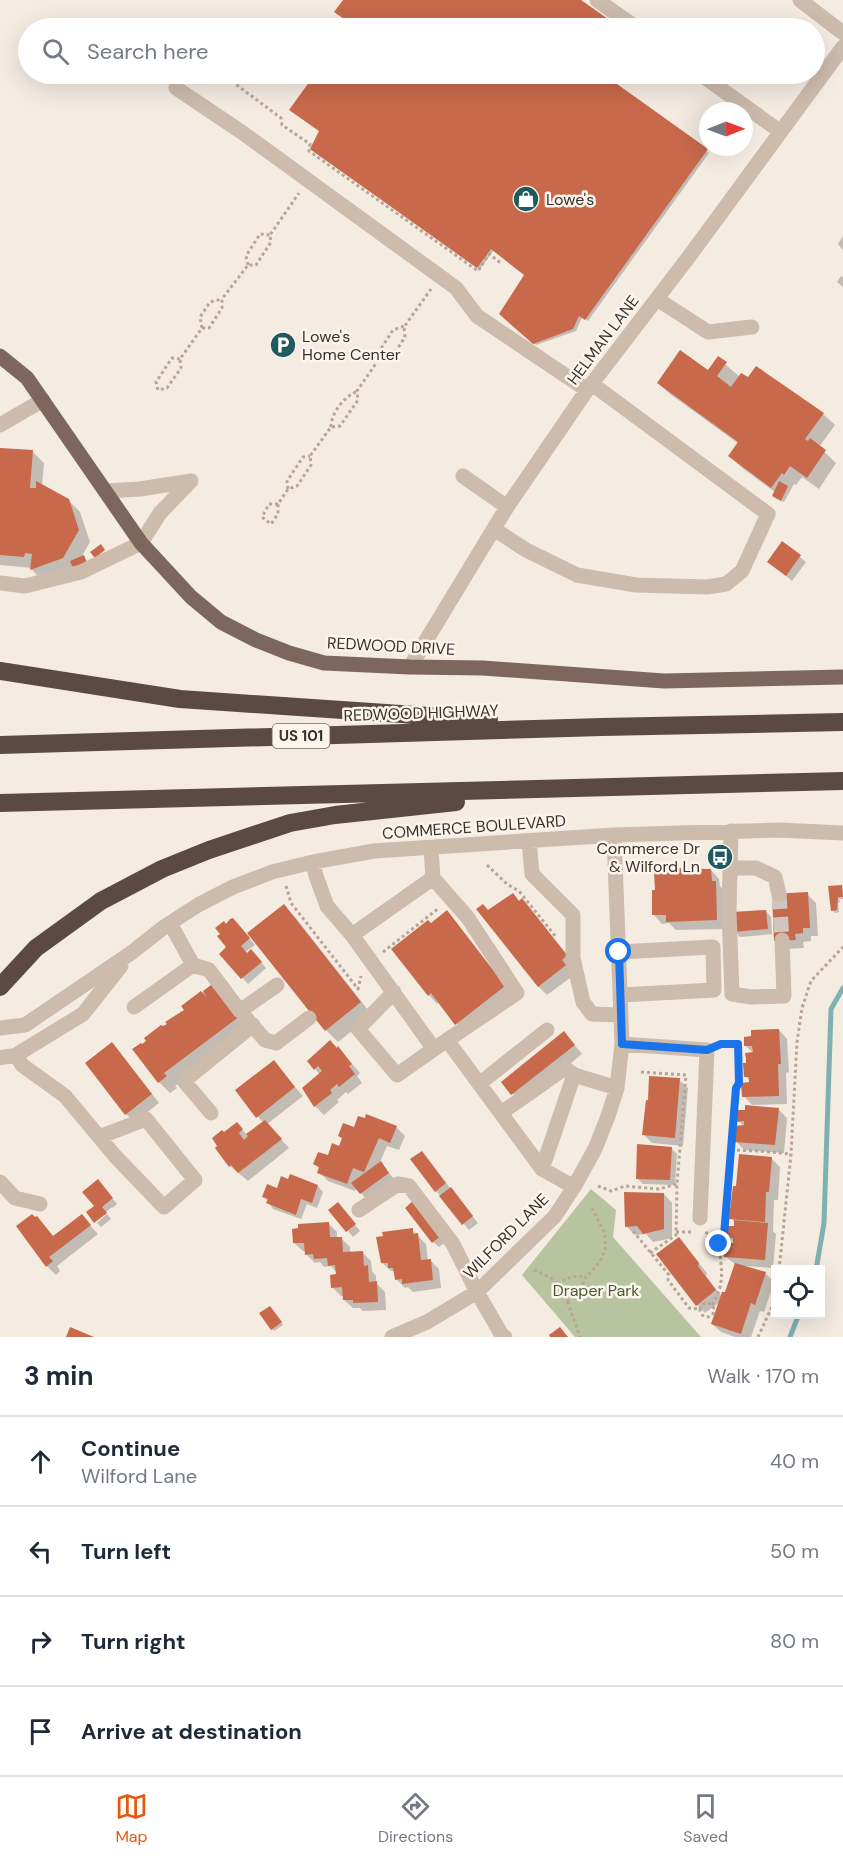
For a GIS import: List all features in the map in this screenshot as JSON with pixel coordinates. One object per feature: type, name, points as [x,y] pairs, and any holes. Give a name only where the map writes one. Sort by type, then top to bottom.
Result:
[{"type":"highway","points":[[0,671],[180,699],[602,727]]},
{"type":"highway","name":"REDWOOD HIGHWAY","points":[[0,745],[843,722]]},
{"type":"highway","points":[[0,803],[843,781]]},
{"type":"highway","points":[[0,987],[36,948],[101,902],[162,870],[250,836],[290,823],[335,815],[586,788]]},
{"type":"main road","name":"REDWOOD DRIVE","points":[[0,356],[27,378],[141,543],[198,603],[221,622],[256,640],[289,653],[324,663],[483,668],[664,681],[843,677]]},
{"type":"street","points":[[597,0],[623,18]]},
{"type":"street","points":[[800,0],[823,18]]},
{"type":"street","points":[[825,19],[843,33]]},
{"type":"street","name":"HELMAN LANE","points":[[825,72],[843,47]]},
{"type":"street","points":[[714,84],[781,132]]},
{"type":"street","name":"HELMAN LANE","points":[[410,667],[507,507],[589,387],[816,84]]},
{"type":"street","points":[[176,88],[243,133],[456,288],[477,316],[589,387],[768,514],[742,571],[726,584],[706,588],[627,584],[577,575],[526,550],[494,529]]},
{"type":"street","points":[[657,299],[708,332],[752,327]]},
{"type":"street","points":[[0,425],[42,400]]},
{"type":"street","points":[[463,476],[507,507]]},
{"type":"street","points":[[0,583],[25,586],[81,572],[141,543],[160,513],[190,481],[140,489],[106,491]]},
{"type":"street","name":"COMMERCE BOULEVARD","points":[[0,1028],[26,1025],[198,905],[233,887],[272,872],[313,862],[374,852],[614,836],[779,830],[843,833]]},
{"type":"street","points":[[731,831],[729,912],[732,994],[752,997],[784,996],[782,940]]},
{"type":"street","name":"WILFORD LANE","points":[[392,1337],[427,1322],[477,1292],[555,1216],[595,1149],[617,1088],[622,1044],[614,836]]},
{"type":"street","points":[[530,842],[532,874],[573,915],[573,958],[583,1002],[592,1014],[621,1015]]},
{"type":"street","points":[[394,992],[358,1029],[397,1075],[517,993],[468,918],[434,878],[431,848]]},
{"type":"street","points":[[313,862],[327,906],[352,935],[394,992],[440,1045],[479,1084],[542,1168],[574,1187]]},
{"type":"street","points":[[730,868],[756,868],[775,877],[779,894]]},
{"type":"street","points":[[352,935],[434,878]]},
{"type":"street","points":[[170,923],[194,965],[209,970],[265,1040],[276,1043],[309,1018]]},
{"type":"street","points":[[619,952],[713,947],[714,990],[621,995]]},
{"type":"street","name":"COMMERCE BOULEVARD","points":[[0,1058],[16,1055],[83,1014],[131,953]]},
{"type":"street","points":[[134,1007],[194,965]]},
{"type":"street","points":[[240,1011],[277,985]]},
{"type":"street","points":[[211,1113],[184,1081],[252,1025]]},
{"type":"street","points":[[479,1084],[547,1030]]},
{"type":"street","points":[[622,1044],[707,1050],[700,1218]]},
{"type":"street","points":[[16,1055],[22,1065],[65,1095],[99,1137],[164,1207],[195,1180],[146,1119],[99,1137]]},
{"type":"street","points":[[501,1113],[565,1068],[574,1076],[617,1088]]},
{"type":"street","points":[[542,1168],[574,1076]]},
{"type":"street","points":[[0,1182],[15,1198],[40,1204]]},
{"type":"street","points":[[359,1210],[398,1184],[409,1186],[453,1244],[477,1292],[505,1337]]},
{"type":"path","points":[[235,84],[281,118],[282,125],[310,144],[309,151],[478,271],[489,254],[502,264]]},
{"type":"path","points":[[270,235],[305,184]]},
{"type":"path","points":[[202,328],[209,328],[222,308],[222,299],[248,265],[246,256],[260,234],[270,235]]},
{"type":"path","points":[[248,265],[256,265],[272,242],[270,235]]},
{"type":"path","points":[[180,359],[172,358],[156,382],[158,390],[167,388],[181,368],[180,359],[202,328],[200,317],[210,302],[222,299]]},
{"type":"path","points":[[379,359],[390,360],[405,337],[405,326],[423,300]]},
{"type":"path","points":[[278,504],[269,504],[262,517],[271,524],[278,514],[278,504],[288,489],[297,486],[310,465],[310,456],[331,427],[331,419],[348,395],[357,391],[379,359],[378,352],[393,330],[405,326]]},
{"type":"path","points":[[331,427],[340,426],[358,400],[357,391]]},
{"type":"path","points":[[288,489],[287,481],[303,457],[310,456]]},
{"type":"path","points":[[487,865],[507,884],[519,891],[573,958]]},
{"type":"path","points":[[285,884],[291,903],[358,989],[361,976]]},
{"type":"path","points":[[379,955],[440,907],[456,905]]},
{"type":"path","points":[[779,1265],[791,1154],[797,1042],[802,1008],[811,981],[843,946]]},
{"type":"path","points":[[700,1310],[702,1315],[709,1316],[713,1311],[712,1305],[719,1292],[722,1279],[719,1244],[724,1235],[736,1088],[739,1083],[738,1044],[721,1044],[707,1050]]},
{"type":"path","points":[[641,1072],[687,1075],[677,1184],[676,1235],[650,1253]]},
{"type":"path","points":[[731,1150],[791,1154]]},
{"type":"path","points":[[598,1186],[611,1191],[625,1186],[659,1189],[677,1184]]},
{"type":"path","points":[[567,1302],[578,1294],[586,1277],[600,1262],[605,1250],[605,1234],[591,1206]]},
{"type":"path","points":[[633,1231],[669,1275],[668,1280],[689,1308],[700,1310]]},
{"type":"path","points":[[676,1232],[708,1233],[708,1247],[719,1244]]},
{"type":"path","points":[[534,1270],[551,1278],[565,1295],[580,1337]]},
{"type":"path","points":[[556,1285],[576,1275],[586,1277]]},
{"type":"path","points":[[700,1310],[703,1304],[712,1305]]},
{"type":"path","points":[[758,1337],[771,1309]]},
{"type":"green space","name":"Draper Park","points":[[591,1189],[616,1210],[613,1237],[701,1337],[575,1337],[522,1275]]},
{"type":"building","points":[[343,0],[581,0],[607,18],[342,18],[334,12]]},
{"type":"building","name":"Lowe's","points":[[308,84],[617,84],[699,143],[699,156],[703,156],[585,320],[579,316],[573,329],[533,344],[499,314],[524,275],[491,249],[477,268],[310,149],[319,131],[289,110]]},
{"type":"building","points":[[680,350],[708,370],[718,356],[727,362],[717,376],[731,387],[741,373],[748,377],[756,366],[824,413],[805,439],[808,441],[810,438],[826,450],[807,478],[790,466],[771,488],[728,456],[738,442],[657,383]]},
{"type":"building","points":[[0,448],[33,450],[30,488],[36,488],[36,481],[69,499],[79,530],[63,558],[30,570],[32,554],[25,553],[24,557],[0,555]]},
{"type":"building","points":[[779,481],[788,486],[781,501],[772,496]]},
{"type":"building","points":[[782,541],[801,555],[786,576],[767,562]]},
{"type":"building","points":[[101,544],[105,550],[95,558],[90,552]]},
{"type":"building","points":[[84,555],[87,563],[73,568],[70,561]]},
{"type":"building","points":[[674,868],[711,869],[712,881],[716,881],[717,920],[666,922],[666,915],[652,915],[652,890],[655,890],[654,872],[674,871]]},
{"type":"building","points":[[842,885],[843,897],[838,897],[837,910],[831,911],[828,886]]},
{"type":"building","points":[[808,892],[810,928],[803,928],[803,933],[795,934],[796,940],[774,941],[772,894]]},
{"type":"building","points":[[513,893],[519,901],[522,898],[567,955],[562,960],[566,965],[538,987],[476,909],[483,904],[488,910]]},
{"type":"building","points":[[284,904],[361,1002],[325,1031],[247,933]]},
{"type":"building","points":[[447,910],[505,986],[455,1025],[431,993],[428,996],[391,949],[428,920],[431,923]]},
{"type":"building","points":[[766,910],[768,929],[733,932],[732,912]]},
{"type":"building","points":[[233,918],[250,938],[241,946],[247,953],[251,949],[262,962],[241,979],[219,954],[226,947],[217,936],[220,934],[215,928],[224,921],[226,924]]},
{"type":"building","points":[[215,982],[240,1016],[164,1073],[167,1076],[158,1083],[132,1049],[146,1041],[144,1038],[184,1010],[181,1006],[201,991],[207,998],[203,991]]},
{"type":"building","points":[[779,1029],[781,1064],[778,1064],[779,1096],[742,1097],[741,1083],[749,1082],[749,1077],[744,1077],[745,1053],[753,1052],[752,1046],[744,1046],[744,1037],[751,1036],[751,1030]]},
{"type":"building","points":[[564,1031],[575,1045],[511,1095],[501,1082]]},
{"type":"building","points":[[330,1040],[337,1048],[338,1046],[352,1064],[349,1066],[355,1074],[339,1087],[337,1084],[330,1090],[332,1093],[314,1107],[302,1088],[322,1071],[318,1066],[314,1070],[307,1061]]},
{"type":"building","points":[[112,1042],[152,1094],[125,1115],[85,1063]]},
{"type":"building","points":[[274,1060],[295,1087],[256,1118],[235,1090]]},
{"type":"building","points":[[649,1076],[680,1078],[675,1138],[642,1135],[646,1100],[648,1100]]},
{"type":"building","points":[[745,1105],[779,1108],[775,1145],[734,1142],[735,1126],[744,1125],[744,1121],[737,1122],[737,1110],[745,1110]]},
{"type":"building","points":[[366,1114],[397,1126],[390,1143],[379,1138],[364,1172],[353,1168],[347,1184],[317,1173],[319,1167],[313,1164],[318,1152],[328,1155],[332,1143],[339,1146],[342,1138],[338,1136],[343,1123],[354,1127],[358,1116],[365,1118]]},
{"type":"building","points":[[265,1120],[282,1139],[238,1173],[231,1165],[229,1167],[215,1148],[217,1146],[212,1138],[237,1122],[243,1129],[239,1133],[244,1140],[248,1136],[246,1134]]},
{"type":"building","points":[[637,1144],[672,1147],[670,1180],[636,1179]]},
{"type":"building","points":[[422,1151],[446,1183],[435,1192],[410,1159]]},
{"type":"building","points":[[739,1154],[772,1157],[769,1192],[766,1192],[765,1222],[729,1219],[733,1186],[736,1186]]},
{"type":"building","points":[[381,1161],[389,1173],[360,1194],[351,1183]]},
{"type":"building","points":[[290,1174],[318,1185],[312,1203],[301,1199],[296,1215],[266,1203],[268,1199],[262,1197],[267,1184],[277,1188],[281,1176],[288,1179]]},
{"type":"building","points":[[98,1179],[113,1198],[102,1207],[107,1213],[94,1223],[86,1212],[94,1206],[82,1192]]},
{"type":"building","points":[[451,1187],[473,1216],[462,1225],[439,1196]]},
{"type":"building","points":[[624,1192],[664,1193],[664,1229],[643,1234],[637,1226],[625,1227]]},
{"type":"building","points":[[415,1199],[443,1234],[432,1243],[405,1208]]},
{"type":"building","points":[[338,1202],[356,1224],[346,1232],[328,1210]]},
{"type":"building","points":[[32,1214],[37,1216],[53,1236],[82,1214],[91,1225],[49,1257],[53,1261],[46,1267],[16,1226]]},
{"type":"building","points":[[734,1220],[768,1223],[765,1260],[724,1257],[725,1242],[733,1243],[733,1238],[727,1238],[728,1226],[734,1226]]},
{"type":"building","points":[[329,1222],[330,1237],[342,1237],[343,1252],[363,1251],[364,1266],[368,1265],[369,1282],[377,1281],[378,1302],[353,1303],[353,1300],[343,1300],[342,1287],[331,1288],[330,1275],[336,1274],[335,1265],[328,1266],[327,1258],[314,1259],[313,1254],[305,1255],[304,1243],[293,1243],[292,1229],[298,1228],[298,1224]]},
{"type":"building","points":[[413,1228],[413,1234],[418,1233],[421,1260],[431,1259],[433,1280],[402,1284],[402,1279],[395,1280],[393,1268],[388,1268],[388,1263],[381,1263],[376,1237],[383,1236],[382,1232]]},
{"type":"building","points":[[679,1237],[716,1290],[696,1306],[656,1254]]},
{"type":"building","points":[[735,1263],[766,1272],[755,1305],[751,1303],[741,1334],[711,1324]]},
{"type":"building","points":[[270,1306],[282,1322],[271,1330],[259,1313]]},
{"type":"building","points":[[70,1327],[94,1337],[66,1337]]},
{"type":"building","points":[[560,1327],[568,1337],[550,1337],[549,1335]]},
{"type":"waterway","points":[[817,1265],[824,1223],[831,1009],[843,988]]},
{"type":"waterway","points":[[790,1337],[797,1319]]},
{"type":"tunnel","points":[[779,894],[782,940]]},
{"type":"place","name":"Lowe's","points":[[526,199]]},
{"type":"place","name":"Lowe's Home Center","points":[[283,345]]},
{"type":"place","name":"Commerce Dr & Wilford Ln","points":[[720,857]]},
{"type":"route","points":[[619,952],[622,1044],[707,1050],[721,1044],[738,1044],[739,1083],[736,1088],[724,1235],[719,1244]]}]
